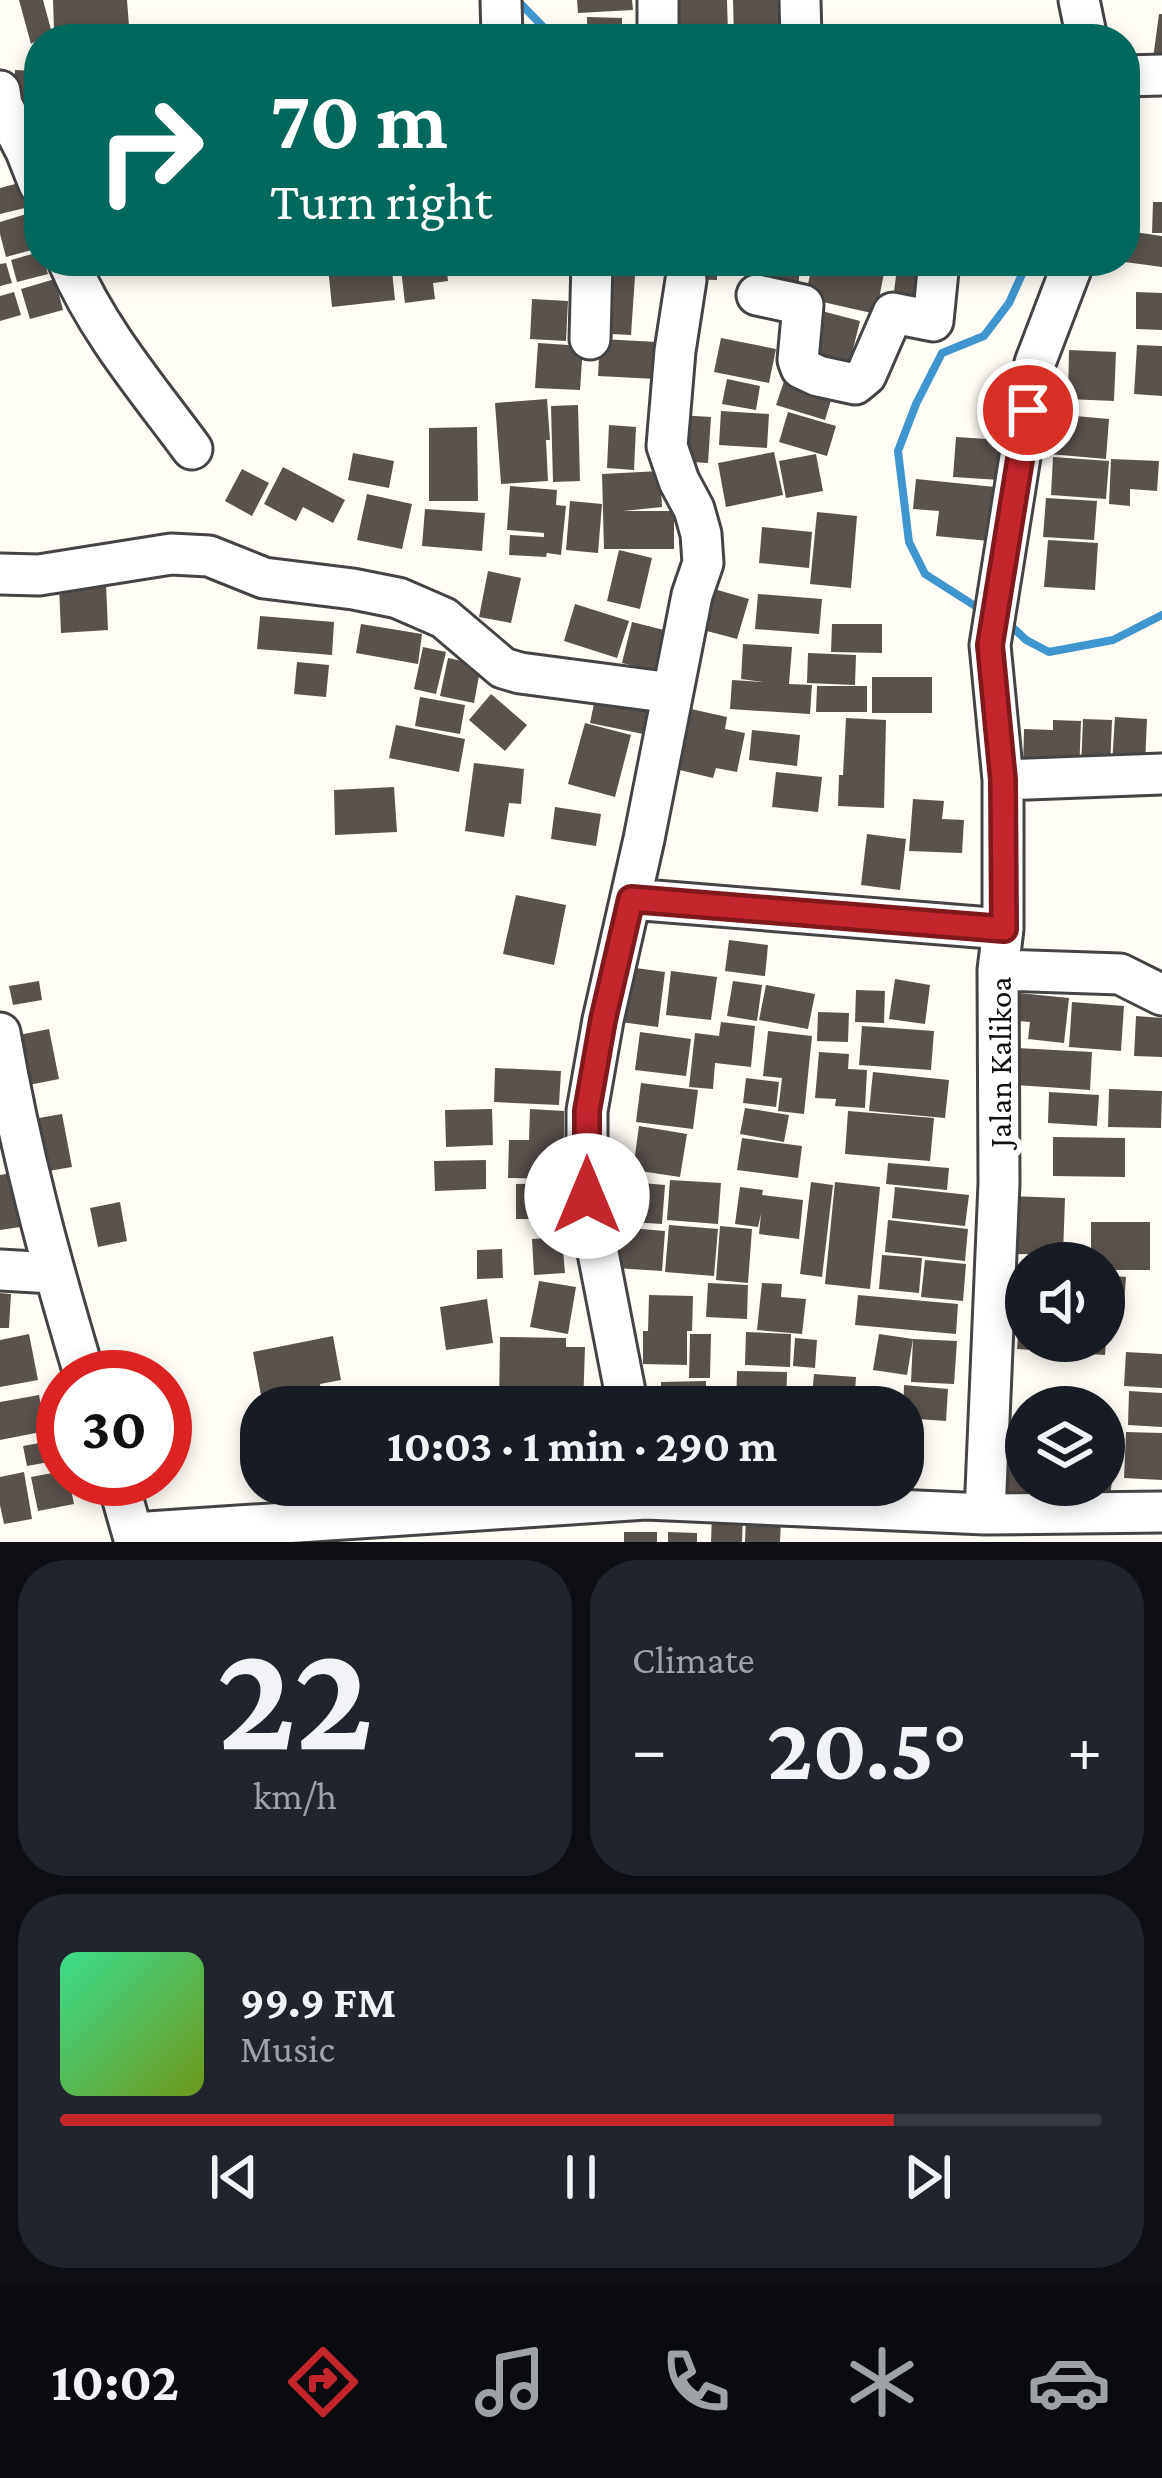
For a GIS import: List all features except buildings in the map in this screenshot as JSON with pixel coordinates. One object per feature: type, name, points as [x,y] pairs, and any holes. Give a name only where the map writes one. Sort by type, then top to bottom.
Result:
[{"type":"street","points":[[0,92],[24,147]]},
{"type":"street","points":[[74,276],[104,331],[192,449]]},
{"type":"street","points":[[590,339],[592,276]]},
{"type":"street","points":[[757,295],[803,305],[801,368],[855,384],[866,374],[893,313],[933,321],[938,276]]},
{"type":"street","name":"Jalan Kalikoa","points":[[985,1514],[999,1184],[998,970],[1004,929],[1003,780],[990,645],[1035,363],[1068,276]]},
{"type":"street","points":[[624,1386],[587,1196],[587,1111],[692,595],[703,563],[694,509],[667,446],[686,280]]},
{"type":"street","points":[[0,574],[39,575],[171,554],[209,556],[264,578],[398,598],[444,618],[503,668],[520,673],[672,692]]},
{"type":"street","points":[[1003,780],[1162,774]]},
{"type":"street","points":[[631,899],[1004,929]]},
{"type":"street","points":[[998,970],[1120,974],[1162,995]]},
{"type":"street","points":[[0,1033],[53,1273],[77,1350]]},
{"type":"street","points":[[0,1270],[53,1273]]},
{"type":"street","points":[[125,1506],[134,1537],[520,1506]]},
{"type":"street","points":[[861,1506],[1111,1527],[1162,1512]]},
{"type":"waterway","points":[[517,0],[540,24]]},
{"type":"waterway","points":[[983,611],[925,574],[909,542],[898,451],[942,353],[984,336],[1009,303],[1021,276]]},
{"type":"waterway","points":[[1008,623],[1049,652],[1113,640],[1162,615]]},
{"type":"route","points":[[587,1196],[587,1111],[631,899],[1004,929],[1003,780],[990,645],[1028,410]]}]
